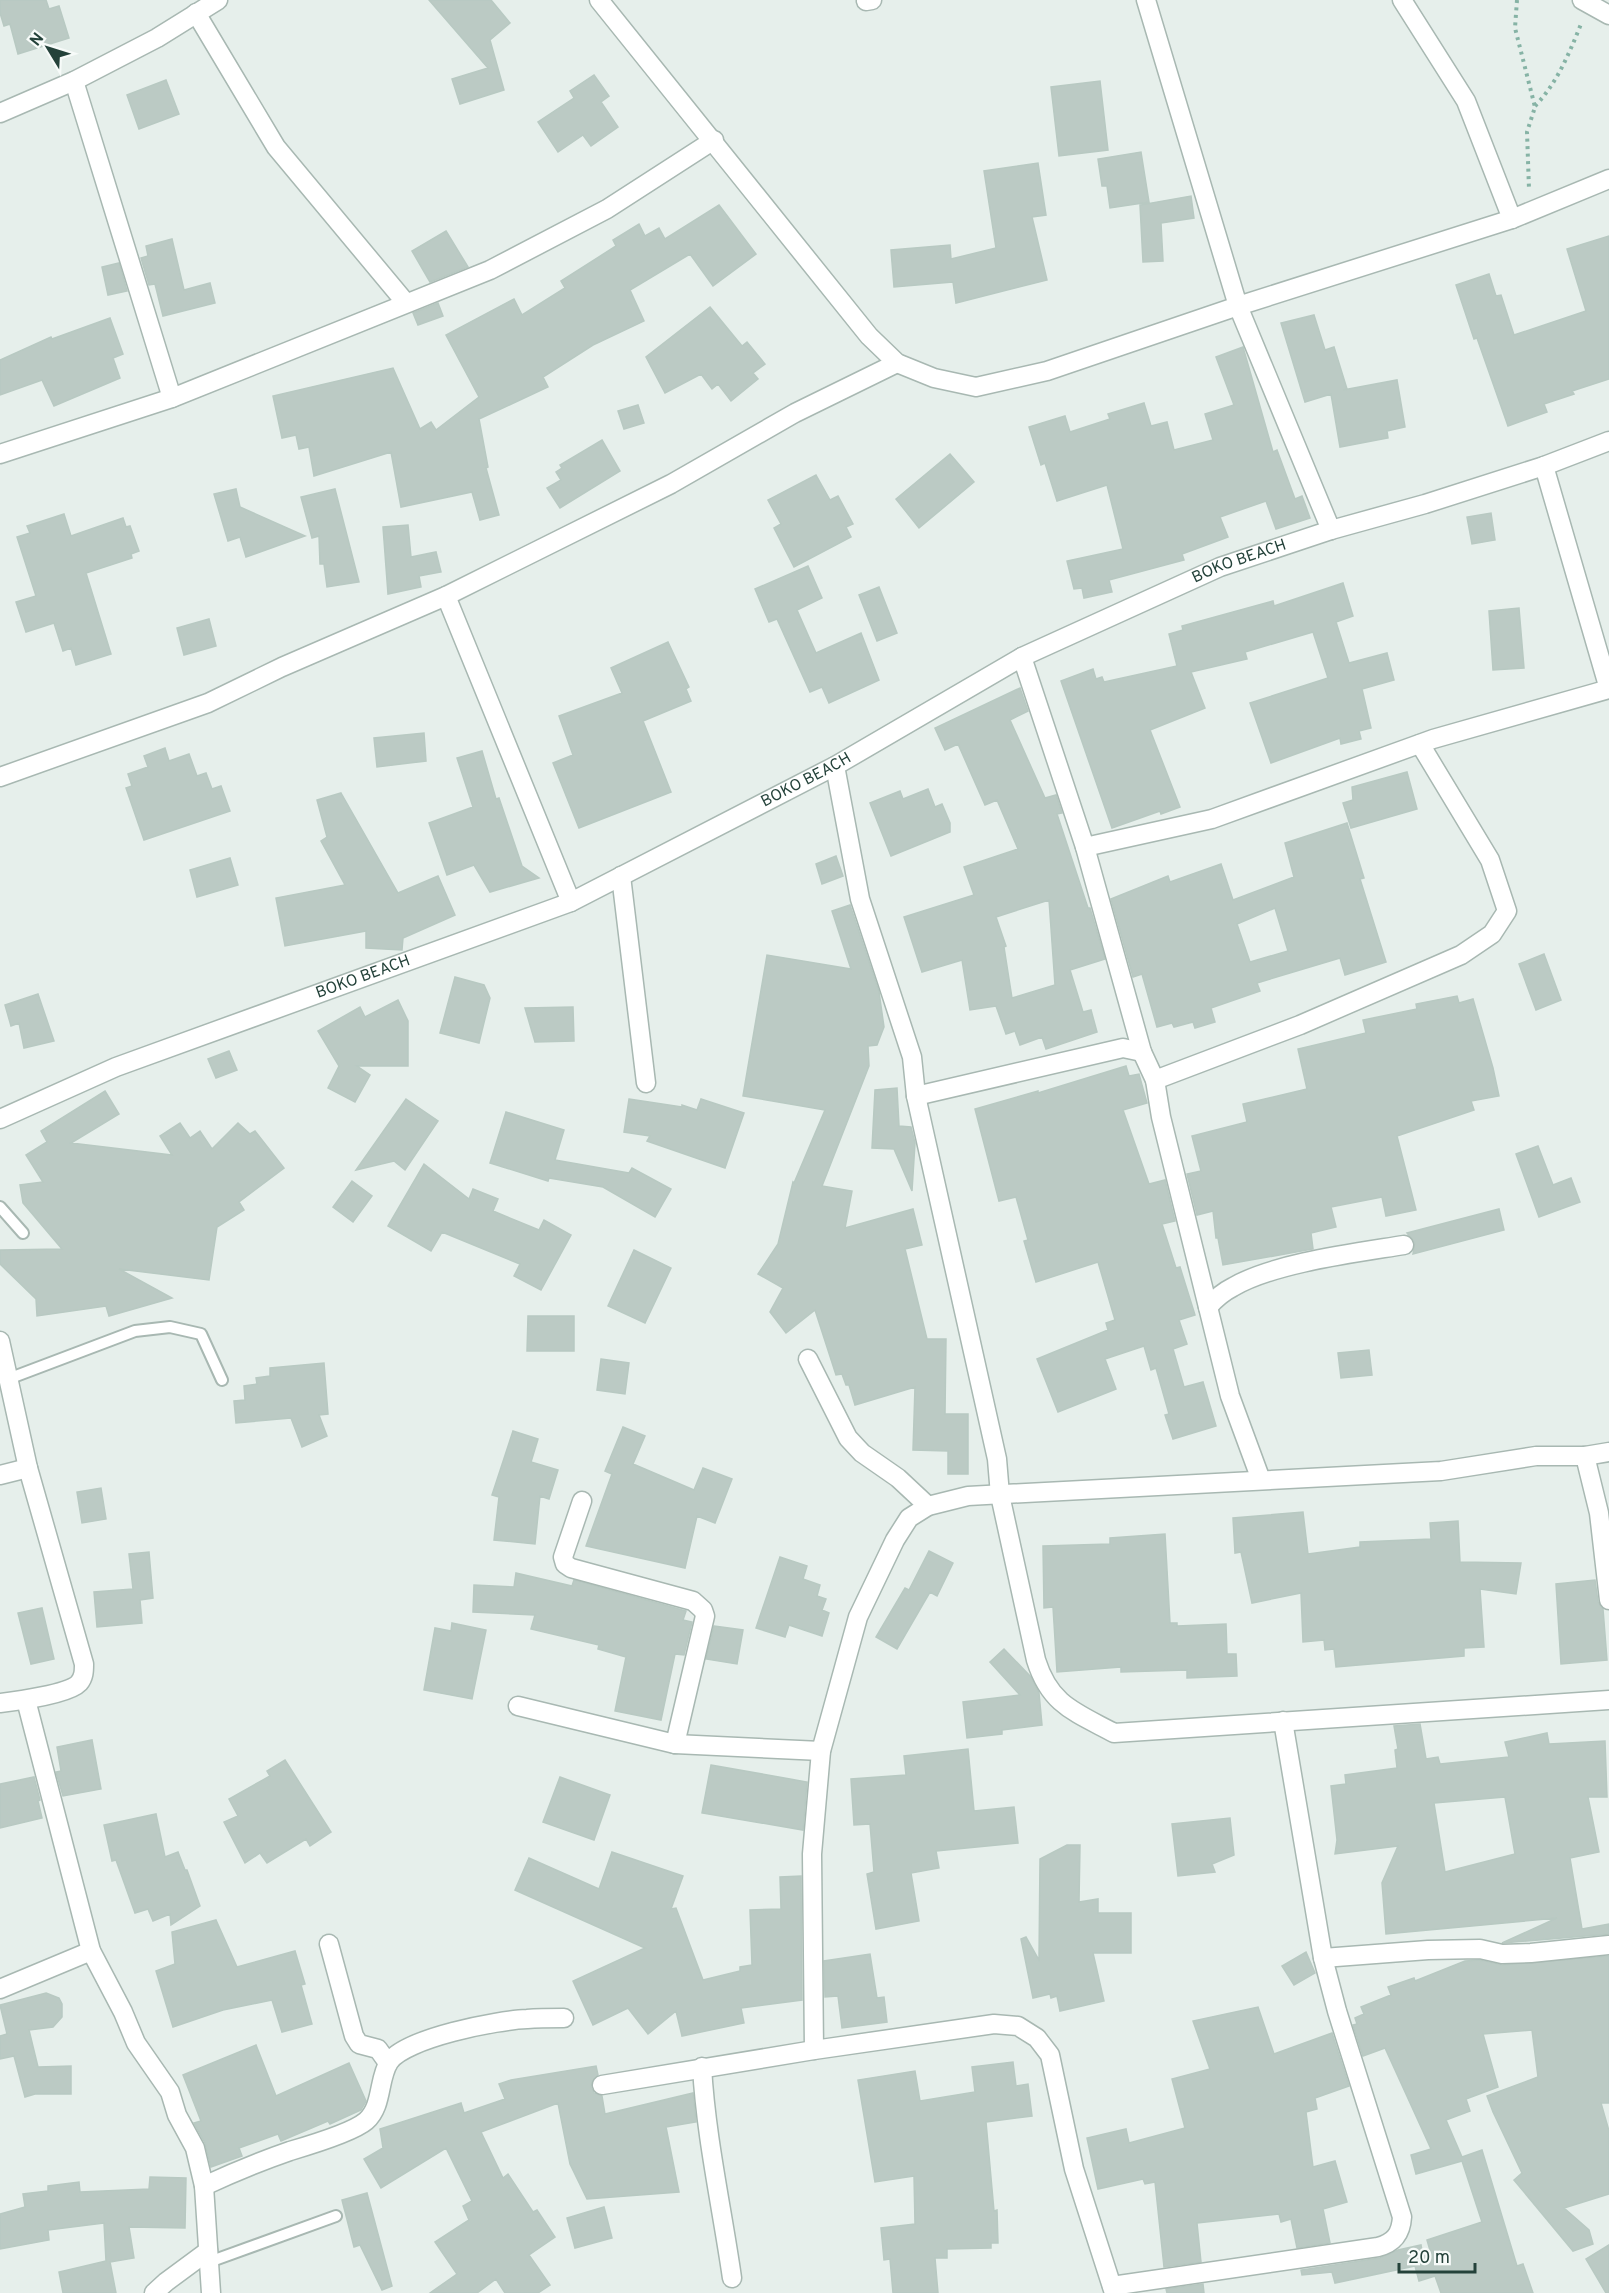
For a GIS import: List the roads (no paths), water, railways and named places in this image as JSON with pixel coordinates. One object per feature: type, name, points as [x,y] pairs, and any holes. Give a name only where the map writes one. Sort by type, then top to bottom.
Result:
[{"type":"street","points":[[0,113],[74,81],[157,38],[218,0]]},
{"type":"street","points":[[599,0],[714,140],[869,336],[897,363],[934,378],[976,387],[1047,371],[1238,306],[1512,219],[1609,179]]},
{"type":"street","points":[[866,1],[872,0]]},
{"type":"street","points":[[1146,0],[1238,306],[1331,530]]},
{"type":"street","points":[[1402,0],[1466,101],[1512,219]]},
{"type":"street","points":[[1586,2],[1609,15]]},
{"type":"street","points":[[196,13],[276,147],[406,303]]},
{"type":"street","points":[[74,81],[172,398]]},
{"type":"street","points":[[0,454],[172,398],[490,270],[607,209],[714,140]]},
{"type":"street","points":[[0,777],[208,703],[282,667],[446,596],[671,484],[795,413],[897,363]]},
{"type":"street","name":"BOKO BEACH","points":[[0,1119],[116,1067],[571,902],[835,766],[1022,657],[1220,567],[1331,530],[1425,504],[1544,466],[1609,441]]},
{"type":"street","points":[[1085,847],[1212,819],[1420,744],[1609,689],[1544,466]]},
{"type":"street","points":[[446,596],[571,902]]},
{"type":"street","points":[[1022,657],[1085,847],[1142,1052],[1155,1080],[1161,1117],[1230,1396],[1261,1480]]},
{"type":"street","points":[[1155,1080],[1206,1062],[1362,999],[1461,954],[1492,934],[1508,910],[1490,860],[1420,744]]},
{"type":"street","points":[[835,766],[860,899],[912,1057],[916,1096],[996,1458],[1000,1494],[1036,1660],[1042,1680],[1054,1698],[1114,1733],[1609,1700]]},
{"type":"street","points":[[621,876],[646,1083]]},
{"type":"street","points":[[916,1096],[1123,1048],[1142,1052]]},
{"type":"street","points":[[1208,1307],[1234,1286],[1253,1278],[1334,1257],[1404,1245]]},
{"type":"street","points":[[0,1341],[28,1468],[84,1664],[82,1680],[73,1688],[26,1700],[0,1703]]},
{"type":"street","points":[[808,1359],[848,1438],[862,1453],[898,1479],[928,1506]]},
{"type":"street","points":[[814,2050],[812,1854],[821,1751],[858,1617],[895,1540],[909,1518],[928,1506],[968,1496],[1441,1471],[1536,1456],[1585,1456],[1609,1452]]},
{"type":"street","points":[[1585,1456],[1599,1513],[1609,1600]]},
{"type":"street","points":[[0,1475],[28,1468]]},
{"type":"street","points":[[582,1501],[563,1557],[565,1564],[572,1568],[693,1601],[703,1610],[705,1616],[675,1744]]},
{"type":"street","points":[[26,1700],[91,1951],[123,2012],[136,2043],[170,2092],[177,2115],[195,2148],[204,2186],[211,2293]]},
{"type":"street","points":[[518,1706],[675,1744],[821,1751]]},
{"type":"street","points":[[602,2085],[702,2067],[994,2024],[1018,2026],[1037,2038],[1050,2055],[1074,2169],[1113,2289],[1378,2247],[1394,2240],[1399,2234],[1402,2217],[1337,2011],[1323,1958],[1283,1721]]},
{"type":"street","points":[[329,1944],[354,2036],[359,2044],[378,2049],[388,2063]]},
{"type":"street","points":[[1323,1958],[1438,1949],[1480,1948],[1502,1954],[1531,1953],[1609,1945]]},
{"type":"street","points":[[0,1989],[91,1951]]},
{"type":"street","points":[[204,2186],[287,2152],[310,2146],[366,2121],[375,2109],[388,2063],[396,2054],[420,2043],[472,2027],[525,2019],[564,2018]]},
{"type":"street","points":[[702,2067],[712,2158],[732,2278]]},
{"type":"street","points":[[154,2293],[166,2282],[209,2257]]},
{"type":"lane","points":[[0,1207],[23,1233]]},
{"type":"lane","points":[[8,1379],[135,1331],[170,1327],[201,1334],[222,1380]]},
{"type":"lane","points":[[209,2257],[336,2216]]}]
